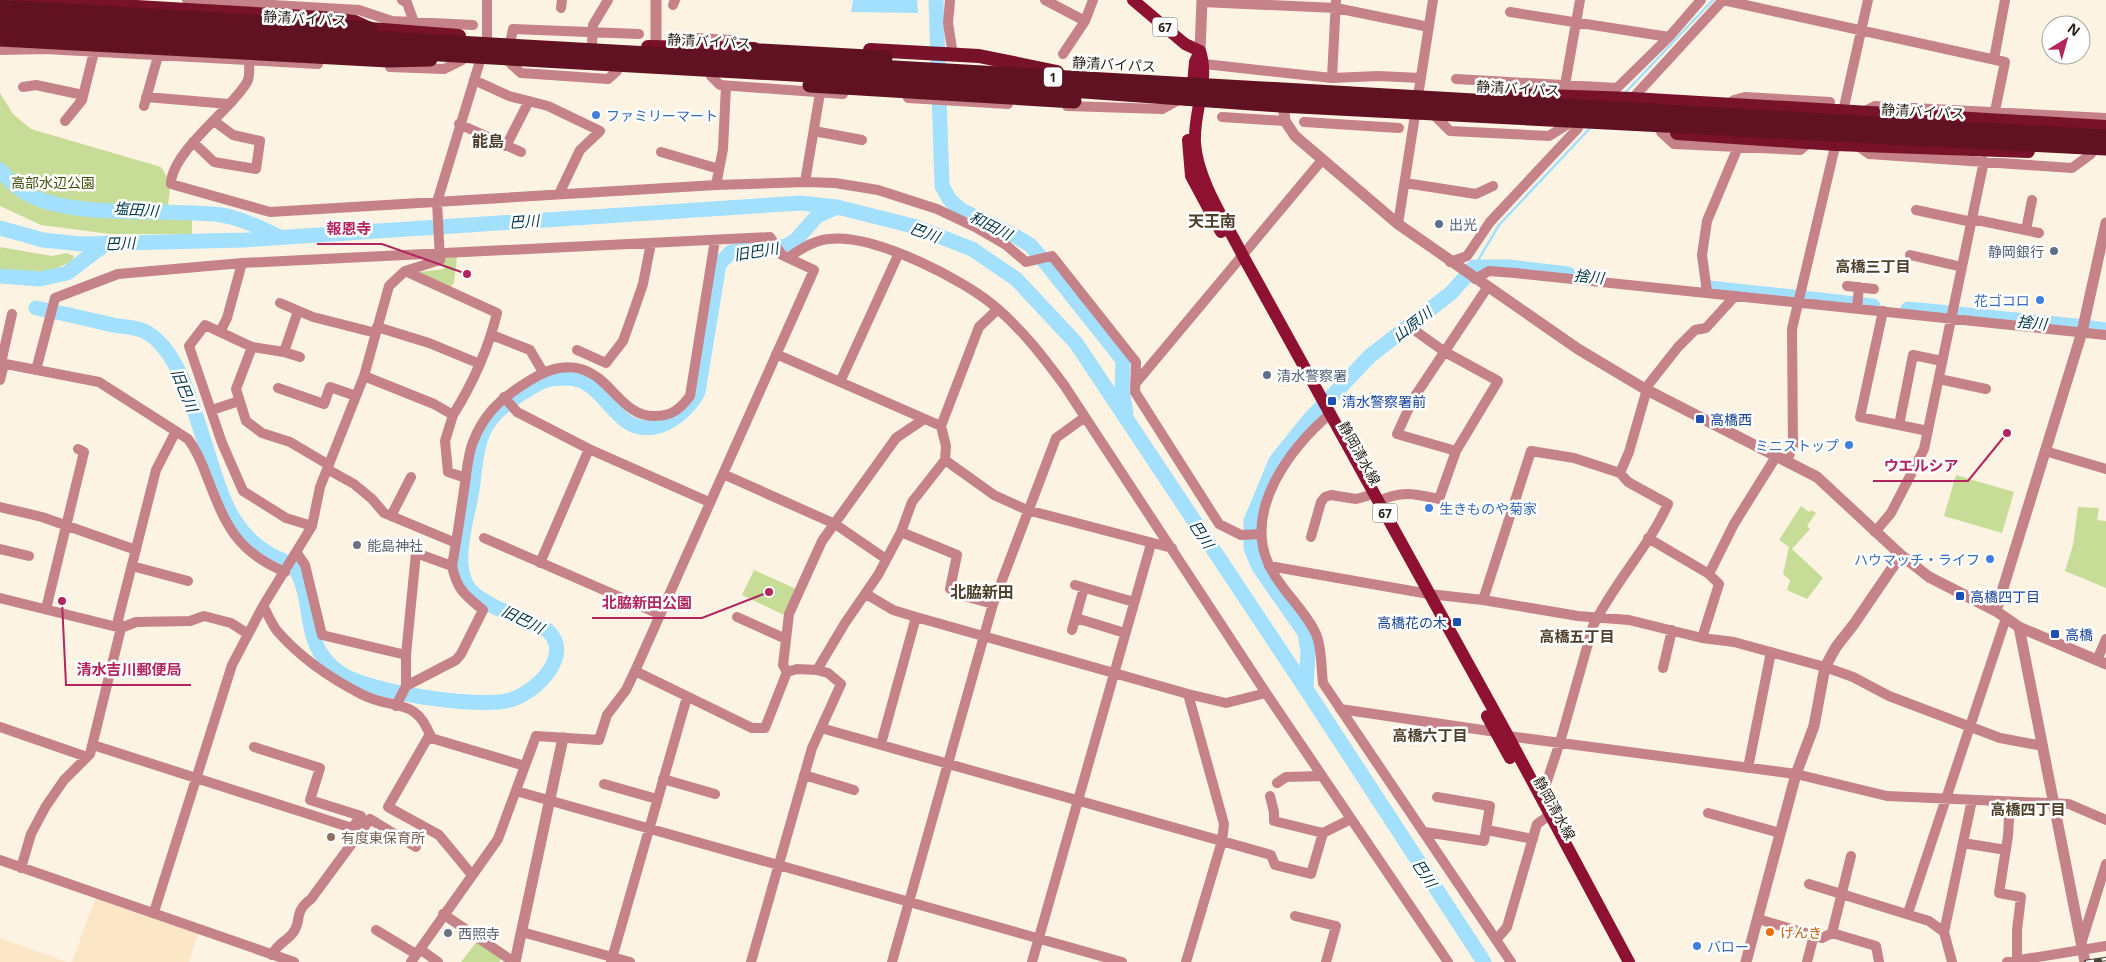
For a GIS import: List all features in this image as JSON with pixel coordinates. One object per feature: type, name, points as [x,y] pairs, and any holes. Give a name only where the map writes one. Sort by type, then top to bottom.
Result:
[{"type":"highway","points":[[18,0],[322,18],[355,22],[370,29]]},
{"type":"highway","points":[[0,7],[370,29],[420,26],[487,38],[592,38],[656,47],[885,58],[1214,79],[1283,99]]},
{"type":"highway","name":"静清バイパス","points":[[0,17],[1283,99],[2106,148]]},
{"type":"highway","name":"静清バイパス","points":[[0,28],[1046,88],[2106,137]]},
{"type":"highway","points":[[0,34],[337,50],[480,62],[788,81],[1283,99],[1422,108],[1573,126],[1836,144],[2106,155]]},
{"type":"highway","points":[[0,39],[388,60],[455,59]]},
{"type":"highway","points":[[743,50],[783,46],[953,54],[979,56],[1051,71],[1198,82],[1419,85],[1599,98],[2106,127]]},
{"type":"highway","points":[[788,81],[846,88],[1168,106],[1234,107],[1283,99]]},
{"type":"main road","name":"67","points":[[1133,0],[1186,44],[1200,51]]},
{"type":"main road","name":"静岡清水線","points":[[1200,51],[1204,64],[1192,96],[1187,146],[1191,176],[1373,499],[1620,962]]},
{"type":"main road","name":"静岡清水線","points":[[1198,82],[1195,62],[1200,51]]},
{"type":"main road","name":"静岡清水線","points":[[1424,594],[1508,736],[1629,962]]},
{"type":"street","points":[[187,0],[359,10],[392,21],[420,26],[473,25]]},
{"type":"street","points":[[402,0],[407,3],[420,26]]},
{"type":"street","points":[[154,912],[198,778],[232,665],[263,606],[312,526],[320,487],[364,376],[389,286],[405,271],[440,260],[437,203],[487,38],[487,0]]},
{"type":"street","points":[[608,0],[593,25],[592,38],[639,34]]},
{"type":"street","points":[[656,0],[656,74]]},
{"type":"street","points":[[950,0],[948,23],[953,54]]},
{"type":"street","points":[[1045,0],[1085,21]]},
{"type":"street","points":[[1063,54],[1085,21],[1093,0]]},
{"type":"street","points":[[1398,224],[1404,183],[1422,108],[1419,85],[1433,0]]},
{"type":"street","points":[[1565,85],[1580,0]]},
{"type":"street","points":[[1456,79],[1617,88],[1669,37],[1701,0]]},
{"type":"street","points":[[1632,100],[1723,0],[2006,62],[1994,111]]},
{"type":"street","points":[[1709,574],[1734,524],[1782,458],[1793,446],[1792,330],[1868,0]]},
{"type":"street","points":[[1994,59],[2005,0]]},
{"type":"street","points":[[1200,51],[1202,1],[1336,4],[1429,26]]},
{"type":"street","points":[[1332,78],[1336,4]]},
{"type":"street","points":[[1510,12],[1669,37]]},
{"type":"street","points":[[697,38],[731,40],[743,50]]},
{"type":"street","points":[[0,50],[45,49],[249,61],[444,69],[455,59]]},
{"type":"street","points":[[65,121],[83,95],[94,52]]},
{"type":"street","points":[[158,56],[145,102],[229,104]]},
{"type":"street","points":[[249,61],[248,78],[229,104],[197,136],[171,175],[171,184],[270,212],[716,185],[805,182],[835,183],[878,190],[937,209],[975,226],[1006,245],[1026,262],[1052,256],[1136,362],[1134,392],[1219,524],[1241,535],[1260,534]]},
{"type":"street","points":[[1204,64],[1332,78],[1378,76],[1419,85]]},
{"type":"street","points":[[711,76],[720,85],[726,86],[980,104],[1162,109],[1192,96]]},
{"type":"street","points":[[474,80],[509,96],[567,113],[600,131],[580,150],[559,194]]},
{"type":"street","points":[[24,87],[36,86],[83,95]]},
{"type":"street","points":[[716,185],[723,149],[726,86]]},
{"type":"street","points":[[805,182],[820,93]]},
{"type":"street","points":[[1727,105],[1740,97],[1830,102]]},
{"type":"street","points":[[1283,99],[1285,121],[1290,132],[1322,160],[1398,224],[1487,288],[1578,349],[1646,389],[1817,477],[1875,532],[1929,577],[1996,611],[2019,627],[2102,662],[2106,639]]},
{"type":"street","points":[[1802,100],[1818,110]]},
{"type":"street","points":[[506,146],[529,101]]},
{"type":"street","points":[[1381,127],[1398,106]]},
{"type":"street","points":[[1862,112],[1875,106],[2106,118]]},
{"type":"street","points":[[1422,108],[1450,131],[1549,136],[1573,126]]},
{"type":"street","points":[[2056,115],[2067,125]]},
{"type":"street","points":[[1222,117],[1285,121]]},
{"type":"street","points":[[193,142],[214,162],[256,169],[260,141],[233,135],[214,121]]},
{"type":"street","points":[[1304,122],[1399,128]]},
{"type":"street","points":[[460,124],[521,152]]},
{"type":"street","points":[[1454,264],[1467,256],[1490,222],[1573,126]]},
{"type":"street","points":[[814,131],[862,140]]},
{"type":"street","points":[[1661,132],[1674,144],[1800,150],[1810,142]]},
{"type":"street","points":[[1855,144],[1869,154],[2072,168],[2091,154]]},
{"type":"street","points":[[1706,292],[1702,255],[1707,221],[1738,147]]},
{"type":"street","points":[[660,152],[719,169]]},
{"type":"street","points":[[1135,384],[1322,160]]},
{"type":"street","points":[[1875,532],[1891,513],[1924,449],[1984,161]]},
{"type":"street","points":[[1404,183],[1476,194],[1493,186]]},
{"type":"street","points":[[2026,230],[2032,200]]},
{"type":"street","points":[[1916,210],[2039,233]]},
{"type":"street","points":[[1996,611],[2082,332],[2103,248],[2106,223]]},
{"type":"street","points":[[36,370],[52,303],[61,294],[118,274],[242,263],[770,237],[785,256],[814,270],[635,671],[626,690],[607,715],[599,740],[536,736],[498,839],[443,914],[416,955]]},
{"type":"street","points":[[785,256],[818,241],[831,239],[873,246],[899,253],[936,269],[998,309],[1033,342],[1172,548],[1266,693],[1448,962]]},
{"type":"street","points":[[406,686],[456,660],[461,654],[483,610],[460,591],[454,580],[452,566],[472,444],[487,414],[504,397],[543,372],[556,368],[581,369],[605,383],[636,413],[646,416],[671,414],[680,408],[690,396],[715,240]]},
{"type":"street","points":[[577,350],[606,363],[623,341],[642,284],[651,242]]},
{"type":"street","points":[[840,382],[899,253]]},
{"type":"street","points":[[1910,255],[1962,266]]},
{"type":"street","points":[[220,332],[227,318],[242,263]]},
{"type":"street","points":[[405,271],[497,314],[492,335],[474,383],[453,416],[445,441],[448,472],[466,478]]},
{"type":"street","points":[[1474,278],[1489,271],[1798,303],[1858,304],[1883,311],[2106,335]]},
{"type":"street","points":[[1847,286],[1874,289]]},
{"type":"street","points":[[1858,304],[1859,287]]},
{"type":"street","points":[[1456,451],[1397,434],[1413,399],[1487,288]]},
{"type":"street","points":[[1620,473],[1629,452],[1646,389],[1678,347],[1695,330],[1706,328],[1735,296]]},
{"type":"street","points":[[280,303],[313,317],[429,343],[480,364]]},
{"type":"street","points":[[817,670],[845,623],[866,594],[901,532],[912,502],[945,460],[946,446],[941,426],[979,326],[998,309]]},
{"type":"street","points":[[284,352],[298,310]]},
{"type":"street","points":[[1883,311],[1860,417],[1928,431]]},
{"type":"street","points":[[0,380],[12,314]]},
{"type":"street","points":[[300,357],[284,352],[252,347],[205,325],[190,346],[222,444],[243,491],[286,518],[312,526]]},
{"type":"street","points":[[1311,537],[1320,502],[1325,497],[1331,495],[1356,499],[1373,499],[1394,494],[1412,494],[1439,499],[1456,451],[1498,381],[1445,352],[1417,332]]},
{"type":"street","points":[[492,335],[530,350],[543,372]]},
{"type":"street","points":[[252,347],[236,389],[246,421],[262,433],[290,442],[354,484],[384,512],[456,543]]},
{"type":"street","points":[[776,354],[941,426]]},
{"type":"street","points":[[1900,425],[1914,355],[1942,361]]},
{"type":"street","points":[[2,363],[99,382],[188,439],[197,450],[229,528],[263,563],[305,565],[322,635],[406,655]]},
{"type":"street","points":[[364,376],[434,404],[453,416]]},
{"type":"street","points":[[1938,379],[1986,389]]},
{"type":"street","points":[[278,388],[324,404],[330,388],[356,396]]},
{"type":"street","points":[[504,397],[518,412],[589,449],[709,502]]},
{"type":"street","points":[[212,410],[239,401]]},
{"type":"street","points":[[1327,416],[1284,467],[1265,508],[1260,534],[1269,566],[1317,634],[1323,683],[1511,962]]},
{"type":"street","points":[[892,962],[993,604],[1027,510],[1056,438],[1084,417]]},
{"type":"street","points":[[635,671],[752,728],[765,728],[786,672],[783,665],[789,614],[822,541],[896,438],[924,419]]},
{"type":"street","points":[[21,868],[31,834],[46,806],[64,780],[87,757],[92,745],[120,628],[118,620],[156,470],[176,431]]},
{"type":"street","points":[[540,563],[589,449]]},
{"type":"street","points":[[46,610],[84,452],[78,450]]},
{"type":"street","points":[[1483,600],[1531,451],[1574,458],[1620,473],[1628,482],[1668,504],[1598,616],[1541,799]]},
{"type":"street","points":[[2045,451],[2106,469]]},
{"type":"street","points":[[945,460],[994,496],[1027,510],[1172,548]]},
{"type":"street","points":[[723,474],[835,524],[886,558]]},
{"type":"street","points":[[391,516],[411,477]]},
{"type":"street","points":[[0,508],[42,517],[136,550]]},
{"type":"street","points":[[901,532],[957,555],[950,589],[957,594],[993,604]]},
{"type":"street","points":[[484,538],[659,614]]},
{"type":"street","points":[[1648,538],[1709,574],[1719,584],[1702,638]]},
{"type":"street","points":[[1032,962],[1151,544]]},
{"type":"street","points":[[0,549],[29,556]]},
{"type":"street","points":[[396,706],[406,686],[406,655],[416,553],[452,566]]},
{"type":"street","points":[[1746,962],[1796,774],[1814,726],[1825,667],[1836,647],[1901,555]]},
{"type":"street","points":[[132,566],[188,582]]},
{"type":"street","points":[[1269,566],[1424,594],[1483,600],[1578,616],[1598,616],[1629,620],[1702,638],[1734,642],[1825,667],[1853,677],[1889,696],[2000,738],[2042,746]]},
{"type":"street","points":[[1072,630],[1076,618],[1080,586],[1134,602]]},
{"type":"street","points":[[866,594],[893,610],[1188,694],[1226,703],[1266,693]]},
{"type":"street","points":[[0,598],[120,628],[136,622],[190,621],[204,616],[231,623],[248,634]]},
{"type":"street","points":[[263,606],[277,632],[306,658],[363,696],[414,711],[426,721],[431,738],[525,766]]},
{"type":"street","points":[[737,617],[786,640]]},
{"type":"street","points":[[881,744],[916,617]]},
{"type":"street","points":[[1076,618],[1126,632]]},
{"type":"street","points":[[1908,913],[1944,799],[1971,727],[2006,618]]},
{"type":"street","points":[[2019,627],[2085,962]]},
{"type":"street","points":[[1663,668],[1672,630]]},
{"type":"street","points":[[1748,768],[1771,652]]},
{"type":"street","points":[[751,962],[812,748],[841,684],[828,673],[817,670],[797,669],[786,672]]},
{"type":"street","points":[[1186,962],[1222,841],[1224,824],[1188,694]]},
{"type":"street","points":[[611,960],[687,696]]},
{"type":"street","points":[[1340,709],[1496,732],[1508,736],[1796,774],[1887,796],[2069,804],[2106,820]]},
{"type":"street","points":[[0,727],[87,757]]},
{"type":"street","points":[[821,728],[1271,855],[1276,865],[1311,874],[1323,833]]},
{"type":"street","points":[[430,734],[388,807],[439,835],[472,875]]},
{"type":"street","points":[[443,914],[514,962],[563,738]]},
{"type":"street","points":[[92,745],[352,828],[361,816],[310,800],[320,768],[254,747]]},
{"type":"street","points":[[804,775],[854,790]]},
{"type":"street","points":[[1277,782],[1286,777],[1322,776]]},
{"type":"street","points":[[663,779],[715,794]]},
{"type":"street","points":[[604,784],[657,799]]},
{"type":"street","points":[[516,791],[648,830],[1122,962]]},
{"type":"street","points":[[1270,796],[1274,821],[1323,833],[1351,819]]},
{"type":"street","points":[[1425,832],[1484,841],[1490,806],[1437,797]]},
{"type":"street","points":[[1952,962],[1944,932],[1972,800]]},
{"type":"street","points":[[2010,802],[2006,850],[1999,893],[2021,897],[2017,930],[2010,962],[2082,946],[2106,946]]},
{"type":"street","points":[[1708,813],[1780,833]]},
{"type":"street","points":[[272,955],[275,948],[293,933],[301,907],[311,899],[370,819],[416,846]]},
{"type":"street","points":[[1496,940],[1507,927],[1537,824],[1544,819]]},
{"type":"street","points":[[1487,830],[1533,838]]},
{"type":"street","points":[[1963,843],[2006,850]]},
{"type":"street","points":[[1758,919],[1822,938],[1832,932],[1851,856]]},
{"type":"street","points":[[0,860],[294,962]]},
{"type":"street","points":[[2082,946],[2106,864]]},
{"type":"street","points":[[1809,884],[1908,913],[1929,921],[1944,932]]},
{"type":"street","points":[[1295,916],[1336,926],[1326,962]]},
{"type":"street","points":[[376,930],[416,955],[438,962]]},
{"type":"street","points":[[522,932],[611,960],[630,962]]},
{"type":"street","points":[[1832,932],[1876,946],[1879,962]]},
{"type":"street","points":[[1807,962],[1814,935]]},
{"type":"shaded area","points":[[96,896],[198,933],[189,962],[72,962]]},
{"type":"shaded area","points":[[0,938],[67,962],[0,962]]},
{"type":"green space","name":"高部水辺公園","points":[[0,93],[13,114],[31,129],[161,167],[169,184],[168,204],[192,217],[192,234],[110,234],[41,225],[0,206]]},
{"type":"green space","points":[[0,247],[52,256],[66,253],[74,256],[72,261],[46,272],[28,276],[9,275],[0,273]]},
{"type":"green space","points":[[457,257],[454,283],[449,289],[419,272],[444,269],[444,258]]},
{"type":"green space","points":[[1956,475],[2014,492],[2002,533],[1944,516]]},
{"type":"green space","points":[[1801,506],[1809,512],[1811,510],[1816,513],[1807,526],[1810,529],[1792,549],[1823,578],[1807,599],[1787,590],[1790,580],[1783,574],[1789,547],[1779,540]]},
{"type":"green space","points":[[2078,507],[2099,508],[2097,520],[2106,521],[2106,588],[2065,571],[2073,545]]},
{"type":"green space","points":[[754,570],[796,589],[784,615],[742,595]]},
{"type":"green space","points":[[478,940],[502,958],[499,962],[461,962]]},
{"type":"water","points":[[853,0],[917,0],[918,13],[851,12]]},
{"type":"waterway","name":"和田川","points":[[936,0],[942,186],[950,200],[961,210],[1030,245],[1045,262],[1123,360],[1122,391],[1126,413]]},
{"type":"waterway","name":"山原川","points":[[1625,93],[1713,0]]},
{"type":"waterway","name":"山原川","points":[[1474,267],[1499,225],[1591,127]]},
{"type":"waterway","name":"塩田川","points":[[0,170],[21,190],[49,202],[96,210],[199,213],[228,216],[278,236]]},
{"type":"waterway","name":"巴川","points":[[0,228],[43,240],[82,244],[244,240],[800,203],[837,207],[913,226],[972,249],[1016,279],[1076,343],[1306,689],[1484,962]]},
{"type":"waterway","name":"旧巴川","points":[[36,308],[141,330],[161,344],[175,364],[187,389],[224,500],[238,526],[246,535],[259,547],[291,565],[296,570],[306,596],[313,637],[327,662],[340,673],[354,680],[397,692],[449,700],[495,702],[516,698],[536,686],[551,668],[556,658],[557,649],[553,637],[547,630],[507,613],[477,596],[466,584],[461,568],[463,537],[476,459],[483,432],[489,421],[508,402],[521,393],[547,380],[567,378],[577,379],[586,383],[600,394],[619,415],[636,426],[647,428],[668,422],[685,409],[698,392],[719,264],[731,252],[786,246],[796,240],[817,216],[835,208]]},
{"type":"waterway","points":[[0,276],[40,279],[67,273],[107,243]]},
{"type":"waterway","name":"山原川","points":[[1306,689],[1308,652],[1305,633],[1259,567],[1251,548],[1251,521],[1276,461],[1309,420],[1370,356],[1451,293],[1474,267],[1510,267],[1568,274]]},
{"type":"waterway","name":"捨川","points":[[1709,288],[1794,297]]},
{"type":"waterway","name":"捨川","points":[[1803,298],[1873,306]]},
{"type":"waterway","name":"捨川","points":[[1908,309],[1949,313]]},
{"type":"waterway","name":"捨川","points":[[1957,314],[2076,326]]},
{"type":"waterway","name":"捨川","points":[[2091,328],[2106,330]]},
{"type":"railway","points":[[2086,962],[2106,959]]},
{"type":"place","name":"ファミリーマート","points":[[596,115]]},
{"type":"place","name":"出光","points":[[1439,224]]},
{"type":"place","name":"静岡銀行","points":[[2054,251]]},
{"type":"place","name":"報恩寺","points":[[467,274]]},
{"type":"place","name":"花ゴコロ","points":[[2040,300]]},
{"type":"place","name":"清水警察署","points":[[1267,375]]},
{"type":"place","name":"清水警察署前","points":[[1332,401]]},
{"type":"place","name":"高橋西","points":[[1700,419]]},
{"type":"place","name":"ウエルシア","points":[[2007,433]]},
{"type":"place","name":"ミニストップ","points":[[1849,445]]},
{"type":"place","name":"生きものや菊家","points":[[1429,508]]},
{"type":"place","name":"能島神社","points":[[357,545]]},
{"type":"place","name":"ハウマッチ・ライフ","points":[[1990,559]]},
{"type":"place","name":"北脇新田公園","points":[[769,592]]},
{"type":"place","name":"高橋四丁目","points":[[1960,596]]},
{"type":"place","name":"清水吉川郵便局","points":[[62,601]]},
{"type":"place","name":"高橋花の木","points":[[1457,622]]},
{"type":"place","name":"高橋","points":[[2055,634]]},
{"type":"place","name":"有度東保育所","points":[[331,837]]},
{"type":"place","name":"げんき","points":[[1770,932]]},
{"type":"place","name":"西照寺","points":[[448,933]]},
{"type":"place","name":"バロー","points":[[1697,946]]},
{"type":"district","name":"能島","points":[[488,141]]},
{"type":"district","name":"天王南","points":[[1212,221]]},
{"type":"district","name":"高橋三丁目","points":[[1873,266]]},
{"type":"district","name":"北脇新田","points":[[982,592]]},
{"type":"district","name":"高橋五丁目","points":[[1577,636]]},
{"type":"district","name":"高橋六丁目","points":[[1430,735]]},
{"type":"district","name":"高橋四丁目","points":[[2028,809]]}]
